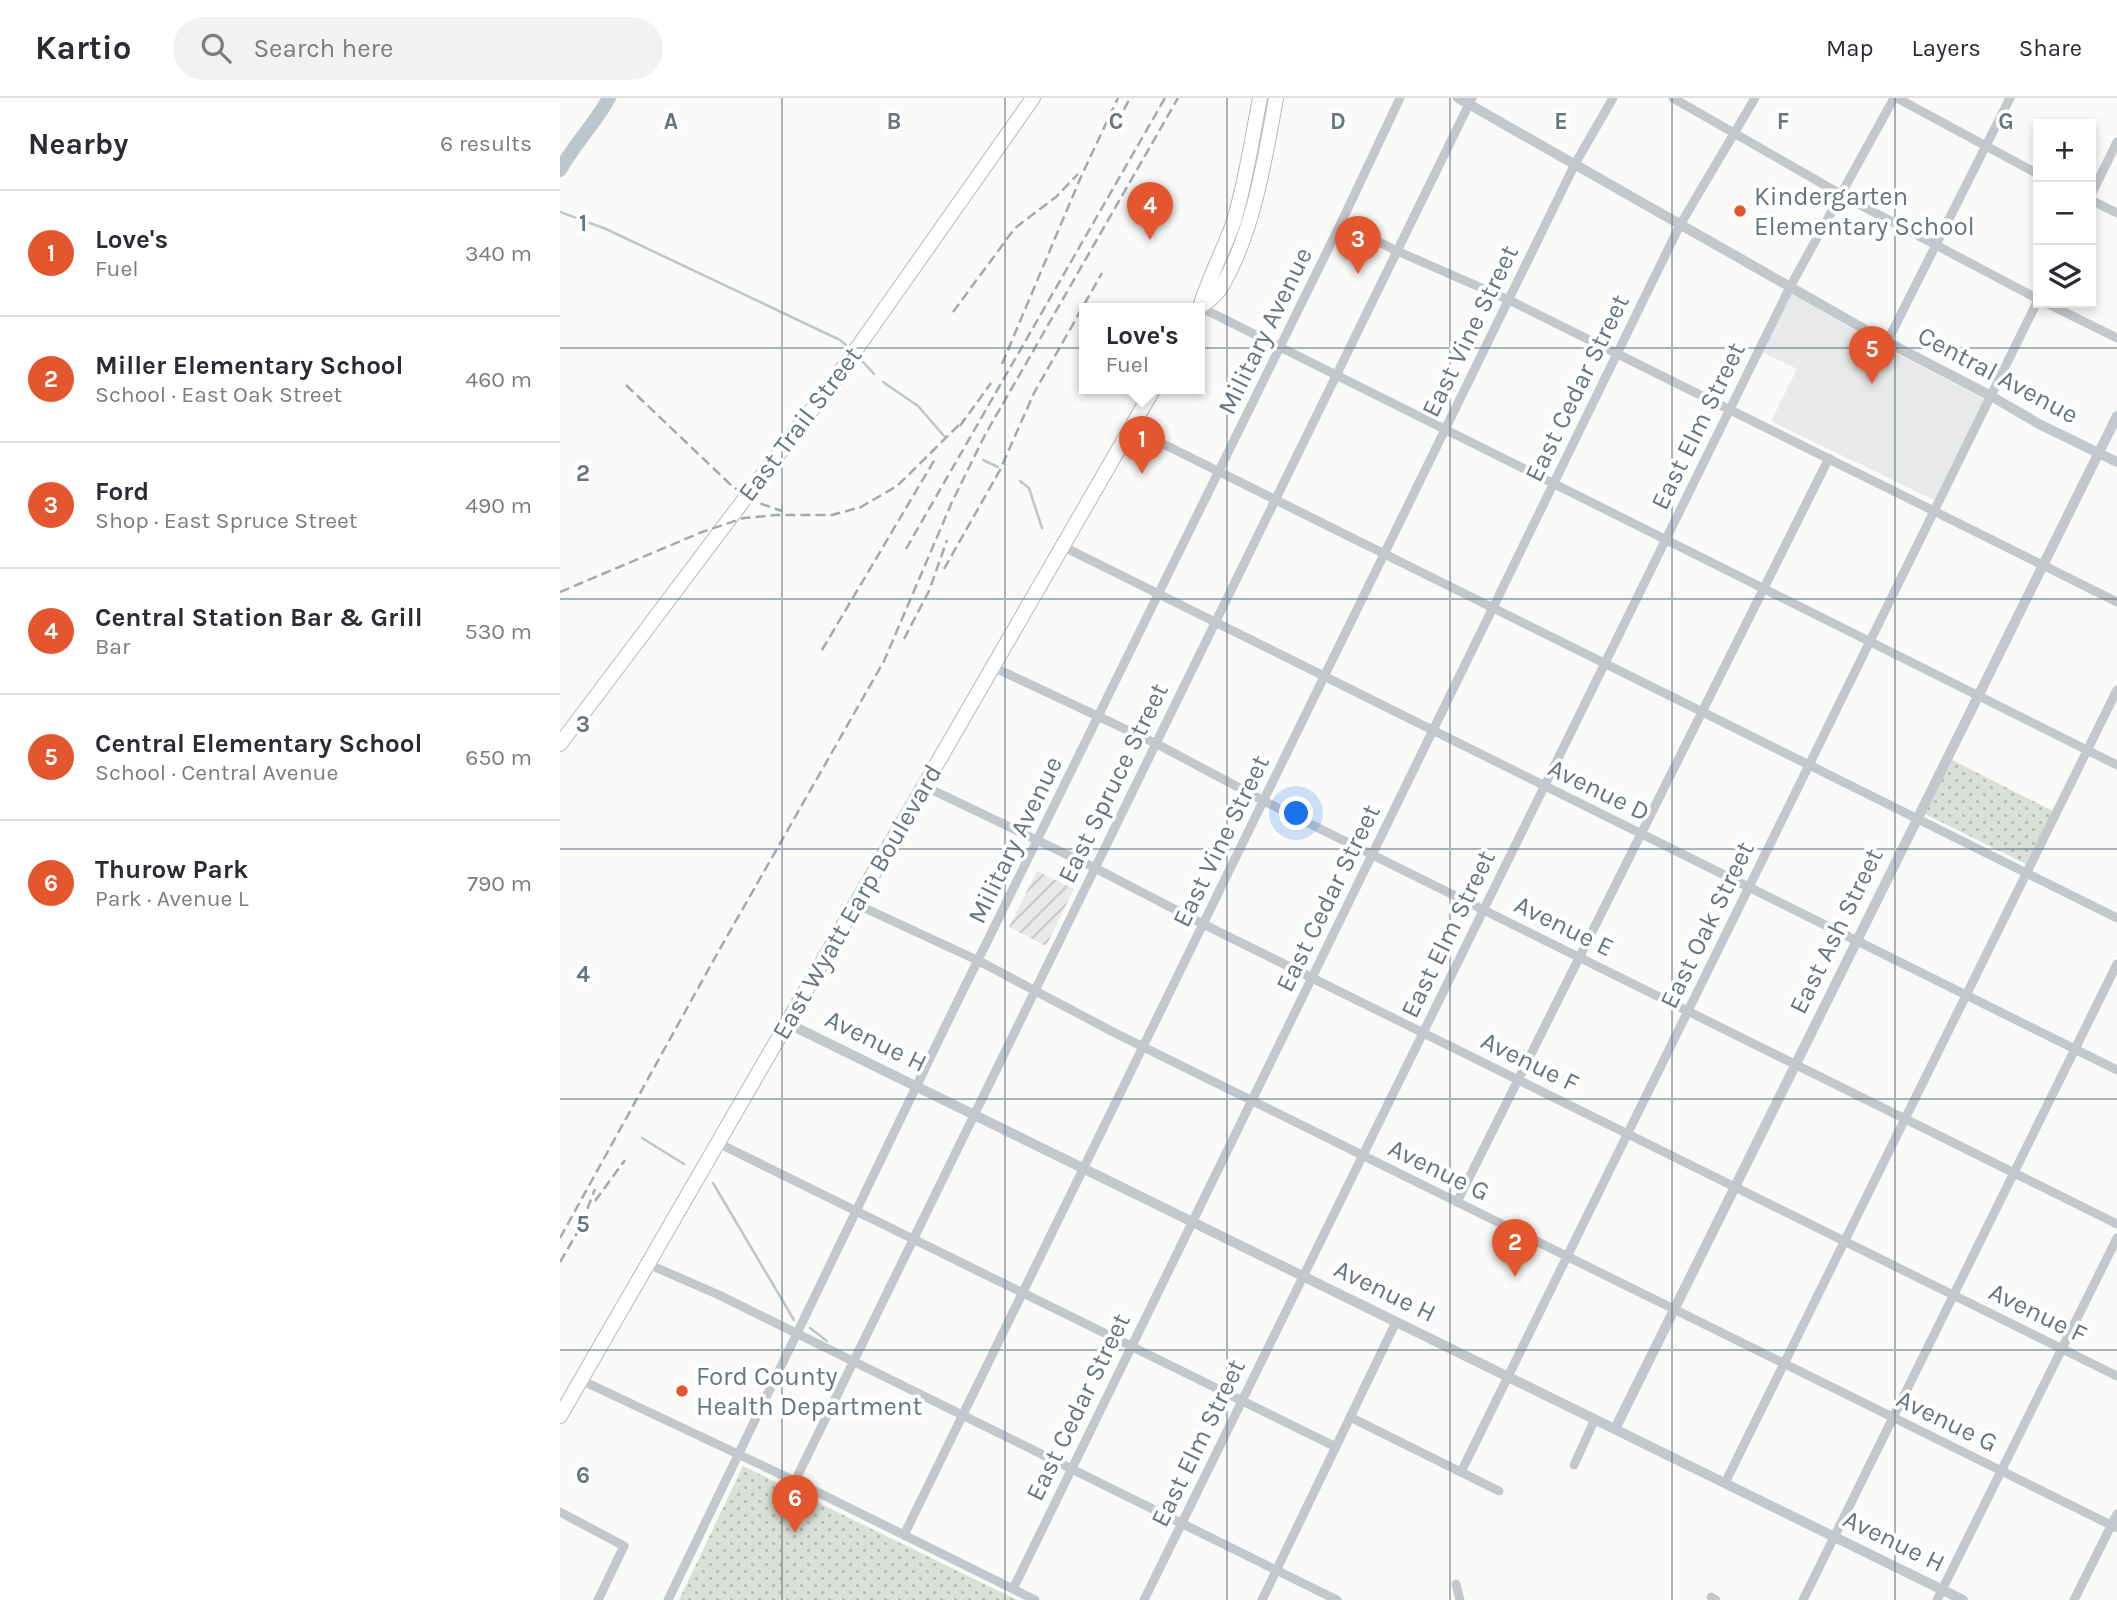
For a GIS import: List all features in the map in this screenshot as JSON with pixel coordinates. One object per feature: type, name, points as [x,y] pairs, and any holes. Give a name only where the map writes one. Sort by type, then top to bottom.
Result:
[{"type":"main road","name":"East Trail Street","points":[[560,744],[841,371],[1033,98]]},
{"type":"main road","points":[[1202,303],[1224,248],[1242,191],[1260,98]]},
{"type":"main road","points":[[1205,304],[1219,291],[1255,201],[1276,98]]},
{"type":"main road","name":"East Wyatt Earp Boulevard","points":[[560,1416],[1151,394]]},
{"type":"street","name":"Military Avenue","points":[[668,1600],[1400,98]]},
{"type":"street","name":"Central Avenue","points":[[1458,98],[1470,101],[1680,225],[1887,342],[2039,424],[2117,462]]},
{"type":"street","name":"East Vine Street","points":[[904,1535],[1575,164],[1613,98]]},
{"type":"street","points":[[1672,98],[1840,194],[2033,296]]},
{"type":"street","name":"East Cedar Street","points":[[1013,1589],[1680,225],[1755,98]]},
{"type":"street","points":[[1896,98],[2033,171]]},
{"type":"street","name":"East Elm Street","points":[[1144,1600],[1790,287],[1896,98]]},
{"type":"street","points":[[1887,342],[2010,98]]},
{"type":"street","name":"East Spruce Street","points":[[795,1481],[1470,101]]},
{"type":"street","points":[[2096,186],[2117,142]]},
{"type":"street","points":[[2096,200],[2117,213]]},
{"type":"street","points":[[1341,223],[1397,251],[1509,300],[2117,601]]},
{"type":"street","name":"East Oak Street","points":[[1461,1472],[2034,308]]},
{"type":"street","points":[[2056,308],[2117,338]]},
{"type":"street","points":[[1205,310],[2117,765]]},
{"type":"street","name":"East Ash Street","points":[[1615,1429],[2117,416]]},
{"type":"street","points":[[1131,428],[2117,918]]},
{"type":"street","points":[[1457,1202],[1829,458]]},
{"type":"street","name":"Avenue D","points":[[1062,546],[2117,1070]]},
{"type":"street","name":"Avenue E","points":[[993,667],[1157,744],[1264,801],[2117,1224]]},
{"type":"street","points":[[1725,1483],[2117,690]]},
{"type":"street","name":"Avenue F","points":[[924,786],[1039,840],[1203,924],[2117,1376]]},
{"type":"street","name":"Avenue G","points":[[856,905],[979,961],[1143,1047],[2114,1527]]},
{"type":"street","points":[[1803,1600],[2117,964]]},
{"type":"street","name":"Avenue H","points":[[787,1023],[1834,1536],[1940,1595],[1963,1600]]},
{"type":"street","points":[[718,1143],[1336,1447]]},
{"type":"street","points":[[1940,1595],[2117,1238]]},
{"type":"street","points":[[648,1264],[719,1295],[1072,1468],[1331,1599]]},
{"type":"street","points":[[1262,1600],[1396,1322]]},
{"type":"street","points":[[581,1380],[795,1481],[1035,1600]]},
{"type":"street","points":[[1350,1417],[1499,1492]]},
{"type":"street","points":[[1574,1465],[1595,1419]]},
{"type":"street","points":[[560,1512],[624,1546],[598,1600]]},
{"type":"street","points":[[2074,1600],[2114,1527],[2117,1514]]},
{"type":"street","points":[[1456,1584],[1460,1600]]},
{"type":"shaded area","points":[[1791,293],[1889,350],[1985,399],[1934,500],[1771,421],[1797,369],[1762,352]]},
{"type":"shaded area","points":[[1952,760],[2053,811],[2026,864],[1925,814]]},
{"type":"shaded area","points":[[1037,871],[1074,889],[1046,946],[1009,927]]},
{"type":"shaded area","points":[[743,1466],[1017,1600],[679,1600]]},
{"type":"waterway","points":[[560,170],[609,98]]},
{"type":"waterway","points":[[560,212],[606,229],[846,345]]},
{"type":"waterway","points":[[863,362],[874,374]]},
{"type":"waterway","points":[[883,382],[918,406],[944,436]]},
{"type":"waterway","points":[[983,460],[998,467]]},
{"type":"waterway","points":[[1020,481],[1029,488],[1042,528]]},
{"type":"waterway","points":[[642,1138],[684,1164]]},
{"type":"waterway","points":[[713,1183],[794,1320]]},
{"type":"waterway","points":[[810,1328],[827,1341]]},
{"type":"railway","points":[[1002,364],[1080,179],[1118,98]]},
{"type":"railway","points":[[1117,123],[1130,98]]},
{"type":"railway","points":[[906,549],[1165,98]]},
{"type":"railway","points":[[560,1238],[717,954],[884,661],[952,502],[985,435],[1178,98]]},
{"type":"railway","points":[[953,312],[1015,228],[1056,197],[1078,174]]},
{"type":"railway","points":[[1085,303],[1102,273]]},
{"type":"railway","points":[[944,569],[1000,470],[1034,393],[1079,314]]},
{"type":"railway","points":[[960,426],[991,383]]},
{"type":"railway","points":[[626,385],[733,487],[759,503],[782,511]]},
{"type":"railway","points":[[560,592],[702,532],[744,518],[832,515],[861,507],[897,486],[965,419]]},
{"type":"railway","points":[[822,650],[935,459]]},
{"type":"railway","points":[[904,639],[929,591],[947,540]]},
{"type":"railway","points":[[595,1201],[625,1160]]},
{"type":"railway","points":[[560,1262],[580,1228],[595,1189]]},
{"type":"place","name":"Kindergarten Elementary School","points":[[1740,211]]},
{"type":"place","name":"Central Station Bar & Grill","points":[[1150,240]]},
{"type":"place","name":"Ford","points":[[1358,274]]},
{"type":"place","name":"Central Elementary School","points":[[1872,384]]},
{"type":"place","name":"Love's","points":[[1142,474]]},
{"type":"place","name":"Miller Elementary School","points":[[1515,1277]]},
{"type":"place","name":"Ford County Health Department","points":[[682,1391]]},
{"type":"place","name":"Thurow Park","points":[[795,1533]]}]
